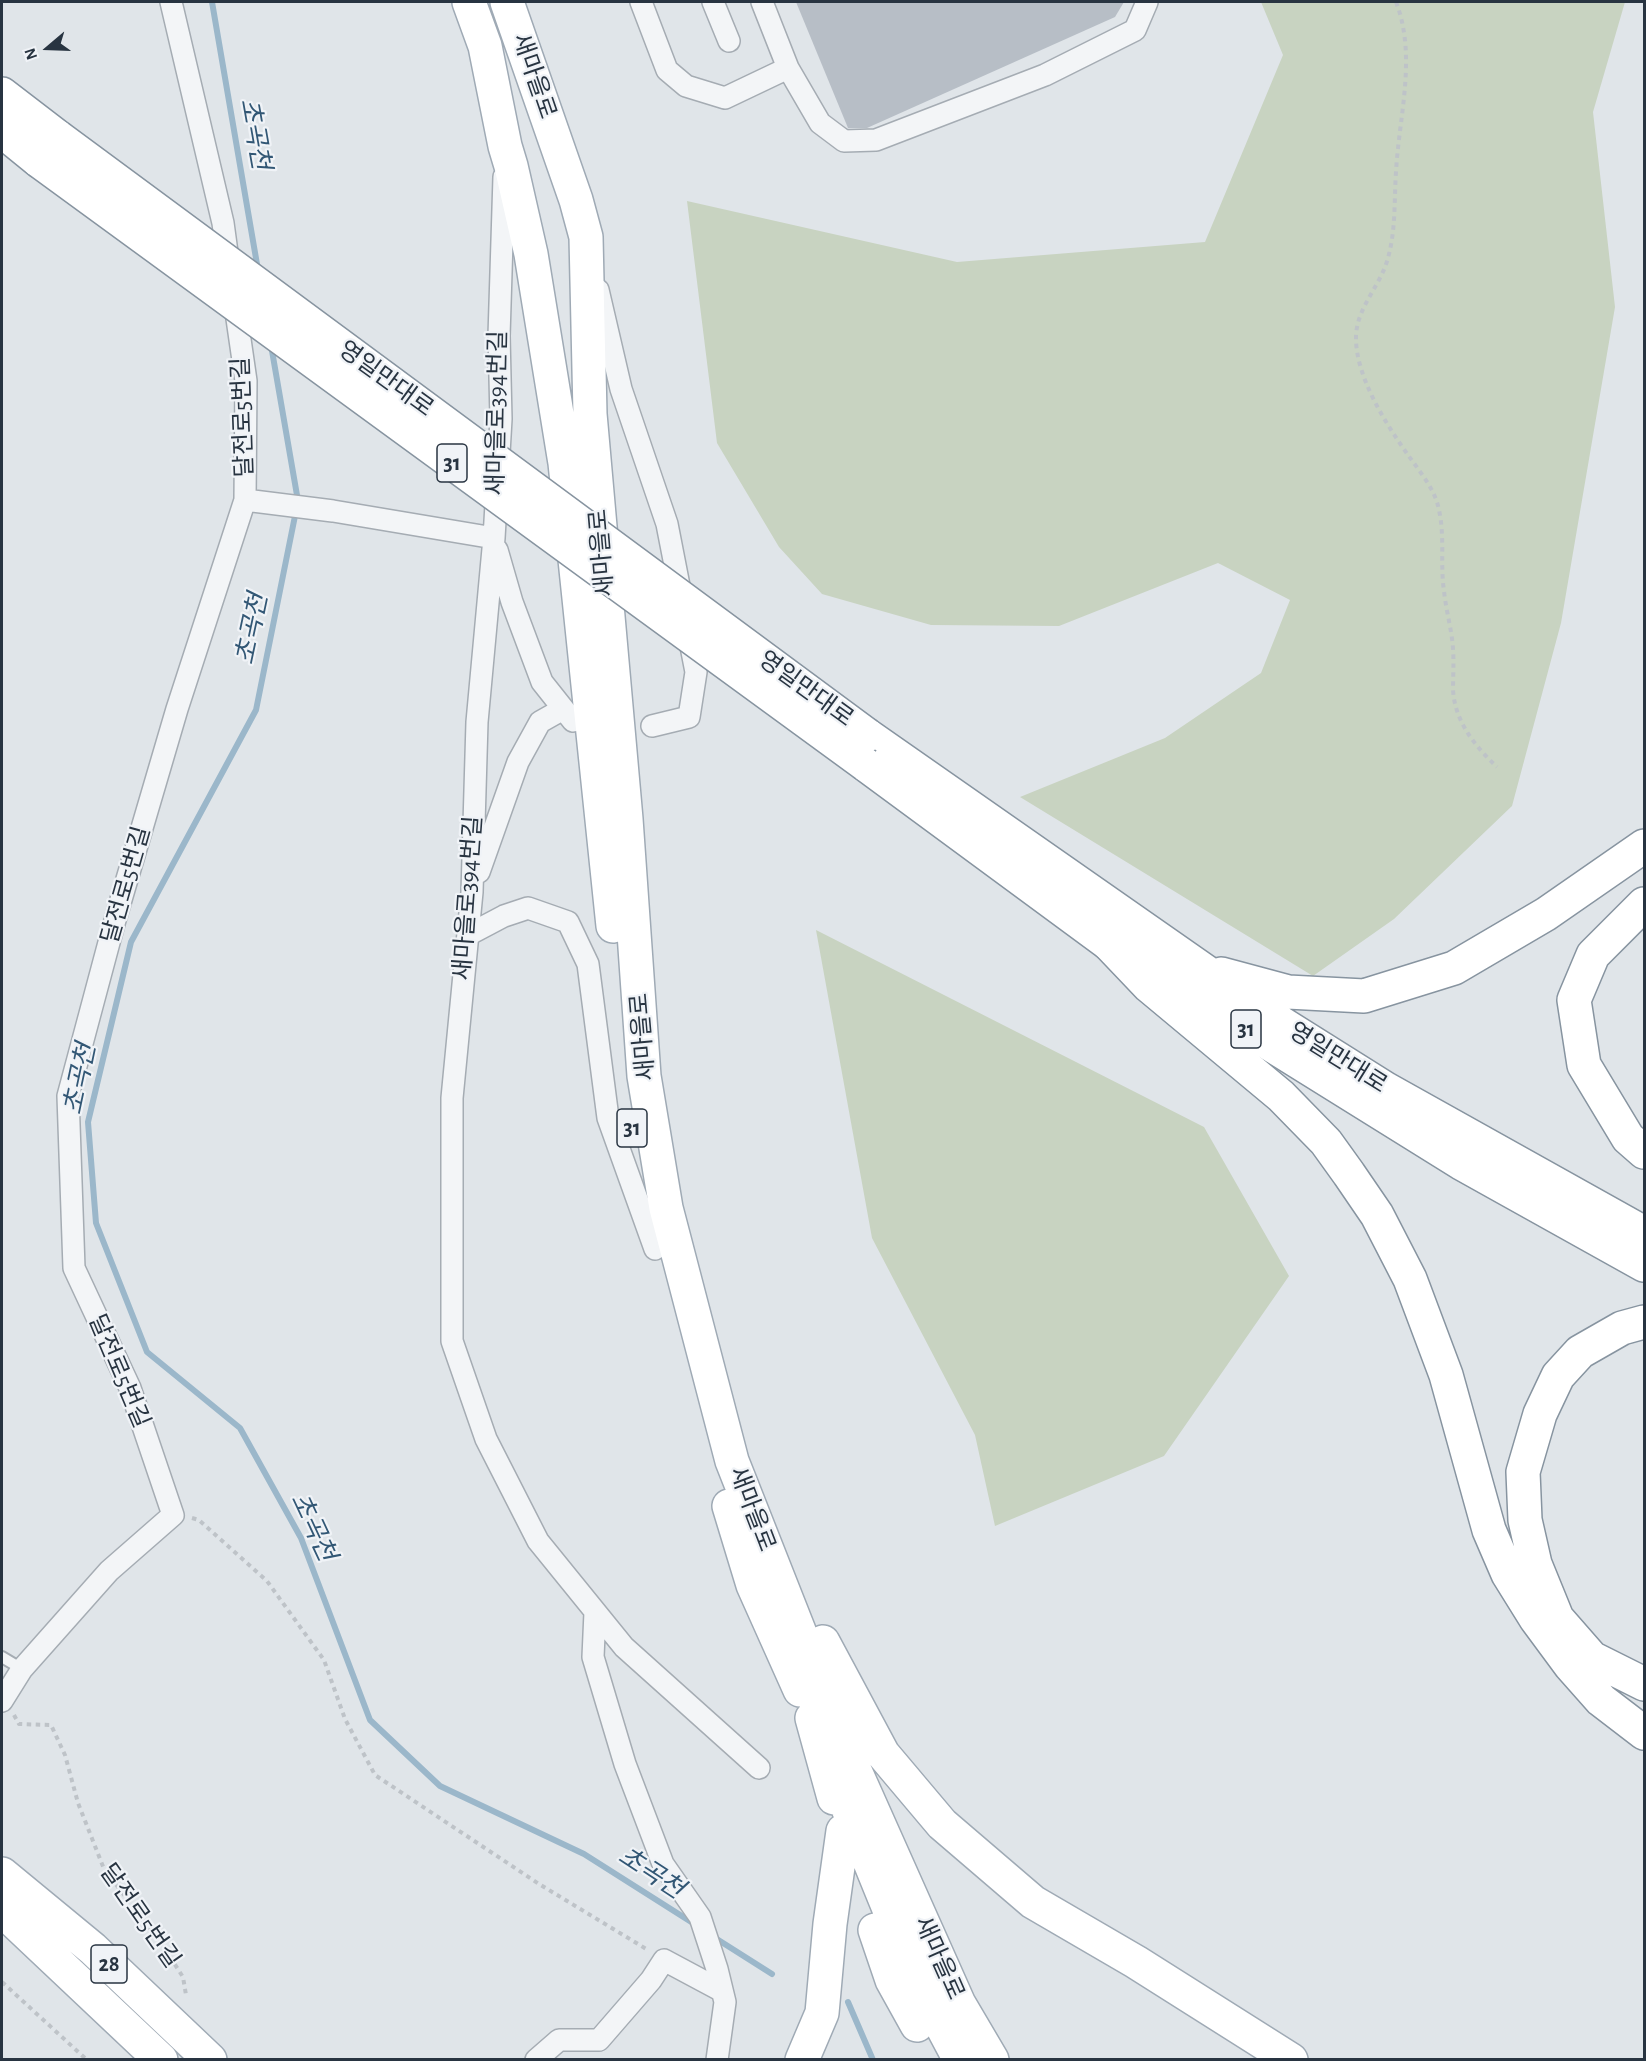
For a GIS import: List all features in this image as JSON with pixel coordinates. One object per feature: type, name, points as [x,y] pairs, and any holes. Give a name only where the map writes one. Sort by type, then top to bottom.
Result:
[{"type":"main road","name":"새마을로","points":[[469,2],[485,46],[505,146],[512,165],[531,254],[565,463],[622,1010],[633,1137],[656,1249],[703,1419],[753,1585],[812,1718],[920,1985],[960,2060]]},
{"type":"main road","name":"새마을로","points":[[507,2],[572,189],[586,237],[590,414],[626,819],[645,1076],[666,1208],[732,1461],[848,1755],[959,2004],[992,2060]]},
{"type":"main road","name":"영일만대로","points":[[2,94],[48,149],[866,750],[1109,944],[1461,1163],[1644,1265]]},
{"type":"main road","name":"영일만대로","points":[[2,132],[48,149]]},
{"type":"main road","name":"영일만대로","points":[[866,750],[1265,1013],[1386,1089],[1644,1233]]},
{"type":"main road","points":[[1199,968],[1288,992],[1364,996],[1454,968],[1546,914],[1644,846]]},
{"type":"main road","points":[[1644,904],[1593,954],[1574,1000],[1584,1065],[1628,1138],[1644,1152]]},
{"type":"main road","points":[[1109,944],[1149,986],[1281,1096],[1326,1142],[1377,1215],[1410,1279],[1446,1375],[1489,1530],[1508,1574],[1536,1619],[1570,1665],[1601,1700],[1644,1733]]},
{"type":"main road","points":[[1546,1179],[1616,1199],[1644,1211]]},
{"type":"main road","points":[[1644,1322],[1622,1328],[1580,1352],[1558,1376],[1540,1414],[1523,1472],[1525,1520],[1534,1564],[1557,1618],[1592,1658],[1644,1684]]},
{"type":"main road","points":[[732,1461],[818,1633],[883,1754],[942,1824],[1033,1902],[1136,1962],[1291,2060]]},
{"type":"main road","points":[[812,1718],[843,1831],[892,1980],[939,2060]]},
{"type":"main road","points":[[802,2060],[822,2013],[830,1924],[843,1831]]},
{"type":"main road","name":"28","points":[[2,1874],[93,1949],[210,2060]]},
{"type":"main road","points":[[2,1910],[161,2060]]},
{"type":"street","name":"달전로5번길","points":[[171,2],[223,223],[246,381],[245,500],[177,709],[115,920],[68,1096],[74,1268],[130,1388],[173,1515]]},
{"type":"street","points":[[641,2],[667,70],[686,86],[725,98],[788,69]]},
{"type":"street","points":[[713,2],[729,41]]},
{"type":"street","points":[[762,2],[788,69],[820,123],[844,141],[876,140],[1045,75],[1135,30],[1147,2]]},
{"type":"street","name":"새마을로394번길","points":[[505,146],[499,336],[501,418],[494,538],[477,722],[472,892],[452,1098],[452,1341],[486,1439],[537,1541],[624,1647],[759,1768]]},
{"type":"street","points":[[586,237],[621,389],[667,524],[696,672],[689,717],[652,726]]},
{"type":"street","points":[[245,500],[494,538],[512,602],[542,682],[568,715],[540,722],[518,762],[472,892]]},
{"type":"street","points":[[468,935],[504,916],[528,908],[568,922],[588,964],[608,1118],[656,1249]]},
{"type":"street","points":[[3,1700],[22,1669],[109,1571],[173,1515]]},
{"type":"street","points":[[596,1612],[593,1657],[625,1764],[663,1864],[700,1917],[717,1969],[725,2002],[717,2060]]},
{"type":"street","points":[[536,2060],[558,2040],[599,2040],[651,1980],[664,1960],[722,1991]]},
{"type":"lane","points":[[2,1658],[22,1669]]},
{"type":"path","points":[[1396,2],[1404,27],[1406,59],[1393,238],[1388,260],[1357,323],[1357,349],[1368,384],[1387,426],[1428,482],[1439,508],[1442,531],[1443,591],[1453,649],[1455,704],[1462,724],[1471,739],[1497,767]]},
{"type":"path","points":[[173,1515],[199,1520],[267,1581],[324,1660],[345,1719],[375,1775],[539,1884],[664,1960]]},
{"type":"path","name":"달전로5번길","points":[[3,1700],[19,1724],[51,1725],[65,1755],[78,1803],[104,1869],[159,1940],[183,1977],[186,1995]]},
{"type":"path","points":[[2,1982],[87,2060]]},
{"type":"green space","points":[[1261,2],[1625,2],[1593,112],[1615,307],[1561,623],[1512,806],[1394,919],[1313,976],[1020,797],[1165,738],[1261,673],[1290,600],[1218,563],[1059,626],[931,625],[822,594],[779,547],[717,443],[687,201],[957,262],[1205,242],[1283,55]]},
{"type":"green space","points":[[816,930],[1204,1127],[1289,1276],[1164,1456],[995,1526],[975,1435],[872,1238]]},
{"type":"building","points":[[796,2],[1124,2],[1115,17],[867,128],[848,128]]},
{"type":"waterway","name":"초곡천","points":[[212,2],[258,270]]},
{"type":"waterway","name":"초곡천","points":[[271,345],[298,501],[256,710],[131,942],[88,1122],[96,1223],[147,1352],[240,1428],[301,1538],[370,1720],[440,1786],[584,1854],[696,1925]]},
{"type":"waterway","name":"초곡천","points":[[712,1936],[772,1974]]},
{"type":"waterway","points":[[848,2002],[873,2060]]}]
